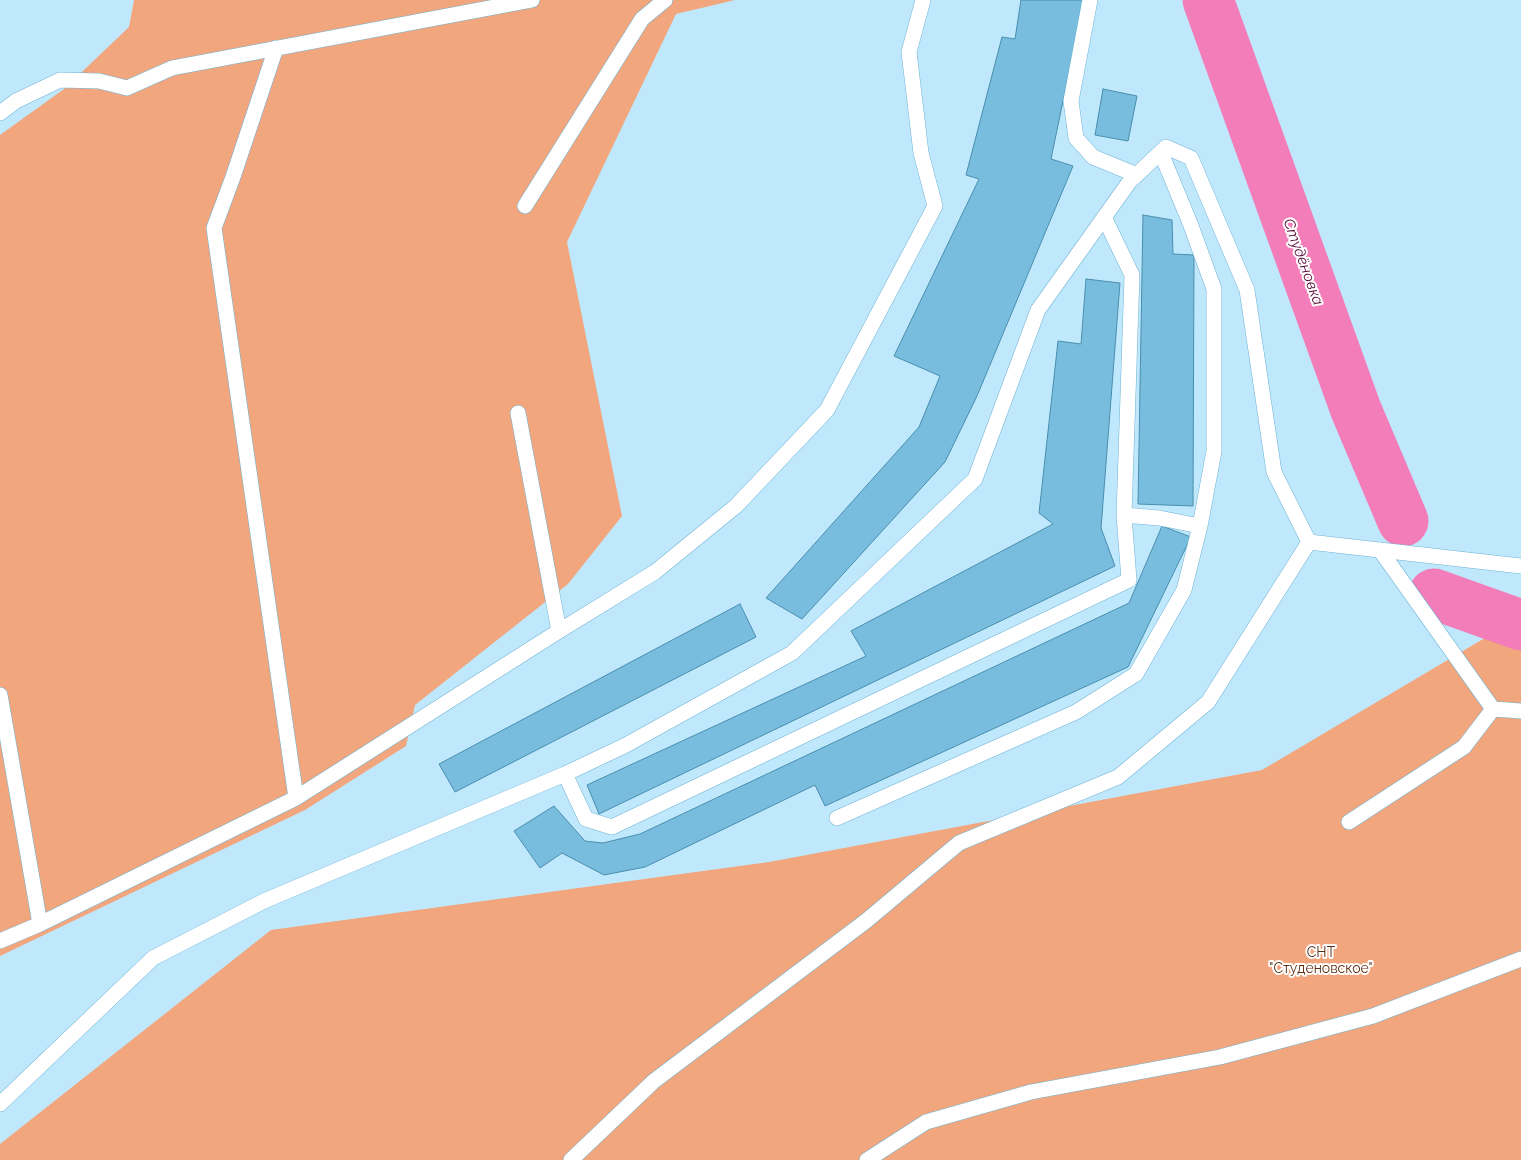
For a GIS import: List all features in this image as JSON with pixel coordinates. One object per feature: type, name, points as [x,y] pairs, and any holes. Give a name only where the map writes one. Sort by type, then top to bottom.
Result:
[{"type":"lane","points":[[0,113],[16,101],[60,80],[99,81],[127,88],[172,68],[532,0]]},
{"type":"lane","points":[[525,206],[642,19],[665,0]]},
{"type":"lane","points":[[0,941],[40,924],[296,798],[559,630],[655,572],[736,506],[827,410],[934,206],[921,153],[909,52],[924,0]]},
{"type":"lane","points":[[1090,0],[1071,101],[1076,138],[1093,157],[1137,175]]},
{"type":"lane","points":[[276,48],[214,228],[296,798]]},
{"type":"lane","points":[[0,1104],[154,958],[264,901],[565,774],[626,745],[792,653],[975,479],[1038,310],[1130,182],[1166,148],[1191,158],[1247,290],[1274,472],[1309,542]]},
{"type":"lane","points":[[837,818],[1076,712],[1136,674],[1184,590],[1200,526],[1214,451],[1214,289],[1190,223],[1161,153]]},
{"type":"lane","points":[[565,774],[586,819],[612,827],[1129,580],[1124,515],[1132,275],[1104,217]]},
{"type":"lane","points":[[518,413],[559,630]]},
{"type":"lane","points":[[1124,515],[1159,518],[1200,526]]},
{"type":"lane","points":[[1309,542],[1521,566]]},
{"type":"lane","points":[[571,1160],[654,1081],[866,921],[959,843],[1118,777],[1193,715],[1208,702],[1309,542]]},
{"type":"lane","points":[[1380,550],[1494,709]]},
{"type":"lane","points":[[0,696],[40,924]]},
{"type":"lane","points":[[1494,709],[1521,711]]},
{"type":"lane","points":[[1349,822],[1464,747],[1494,709]]},
{"type":"lane","points":[[867,1160],[926,1122],[1032,1092],[1220,1057],[1373,1016],[1521,959]]},
{"type":"green space","points":[[134,0],[735,0],[676,14],[567,242],[622,516],[568,584],[415,705],[406,746],[305,810],[0,956],[0,135],[64,89],[129,27]]},
{"type":"green space","name":"СНТ \"Студеновское\"","points":[[1500,629],[1521,634],[1521,1160],[0,1160],[0,1144],[271,930],[769,862],[1262,770]]},
{"type":"building","points":[[1021,0],[1084,0],[1051,159],[1073,166],[977,396],[945,462],[802,619],[766,598],[919,427],[940,376],[894,356],[979,179],[966,175],[1002,37],[1015,39]]},
{"type":"building","points":[[1103,89],[1137,96],[1128,141],[1095,135]]},
{"type":"building","points":[[1143,215],[1172,220],[1173,254],[1194,255],[1193,506],[1138,504]]},
{"type":"building","points":[[1086,279],[1120,283],[1101,528],[1115,566],[599,814],[587,785],[866,656],[851,631],[1053,524],[1039,513],[1058,341],[1081,344]]},
{"type":"building","points":[[1162,526],[1191,537],[1128,667],[825,806],[815,785],[645,867],[604,875],[562,853],[540,868],[514,831],[554,806],[585,841],[603,843],[640,834],[1129,603]]},
{"type":"building","points":[[740,604],[756,637],[455,792],[439,764]]},
{"type":"waterway","name":"Студёновка","points":[[1208,0],[1356,410],[1403,521]]},
{"type":"waterway","name":"Студёновка","points":[[1434,594],[1521,625]]}]
